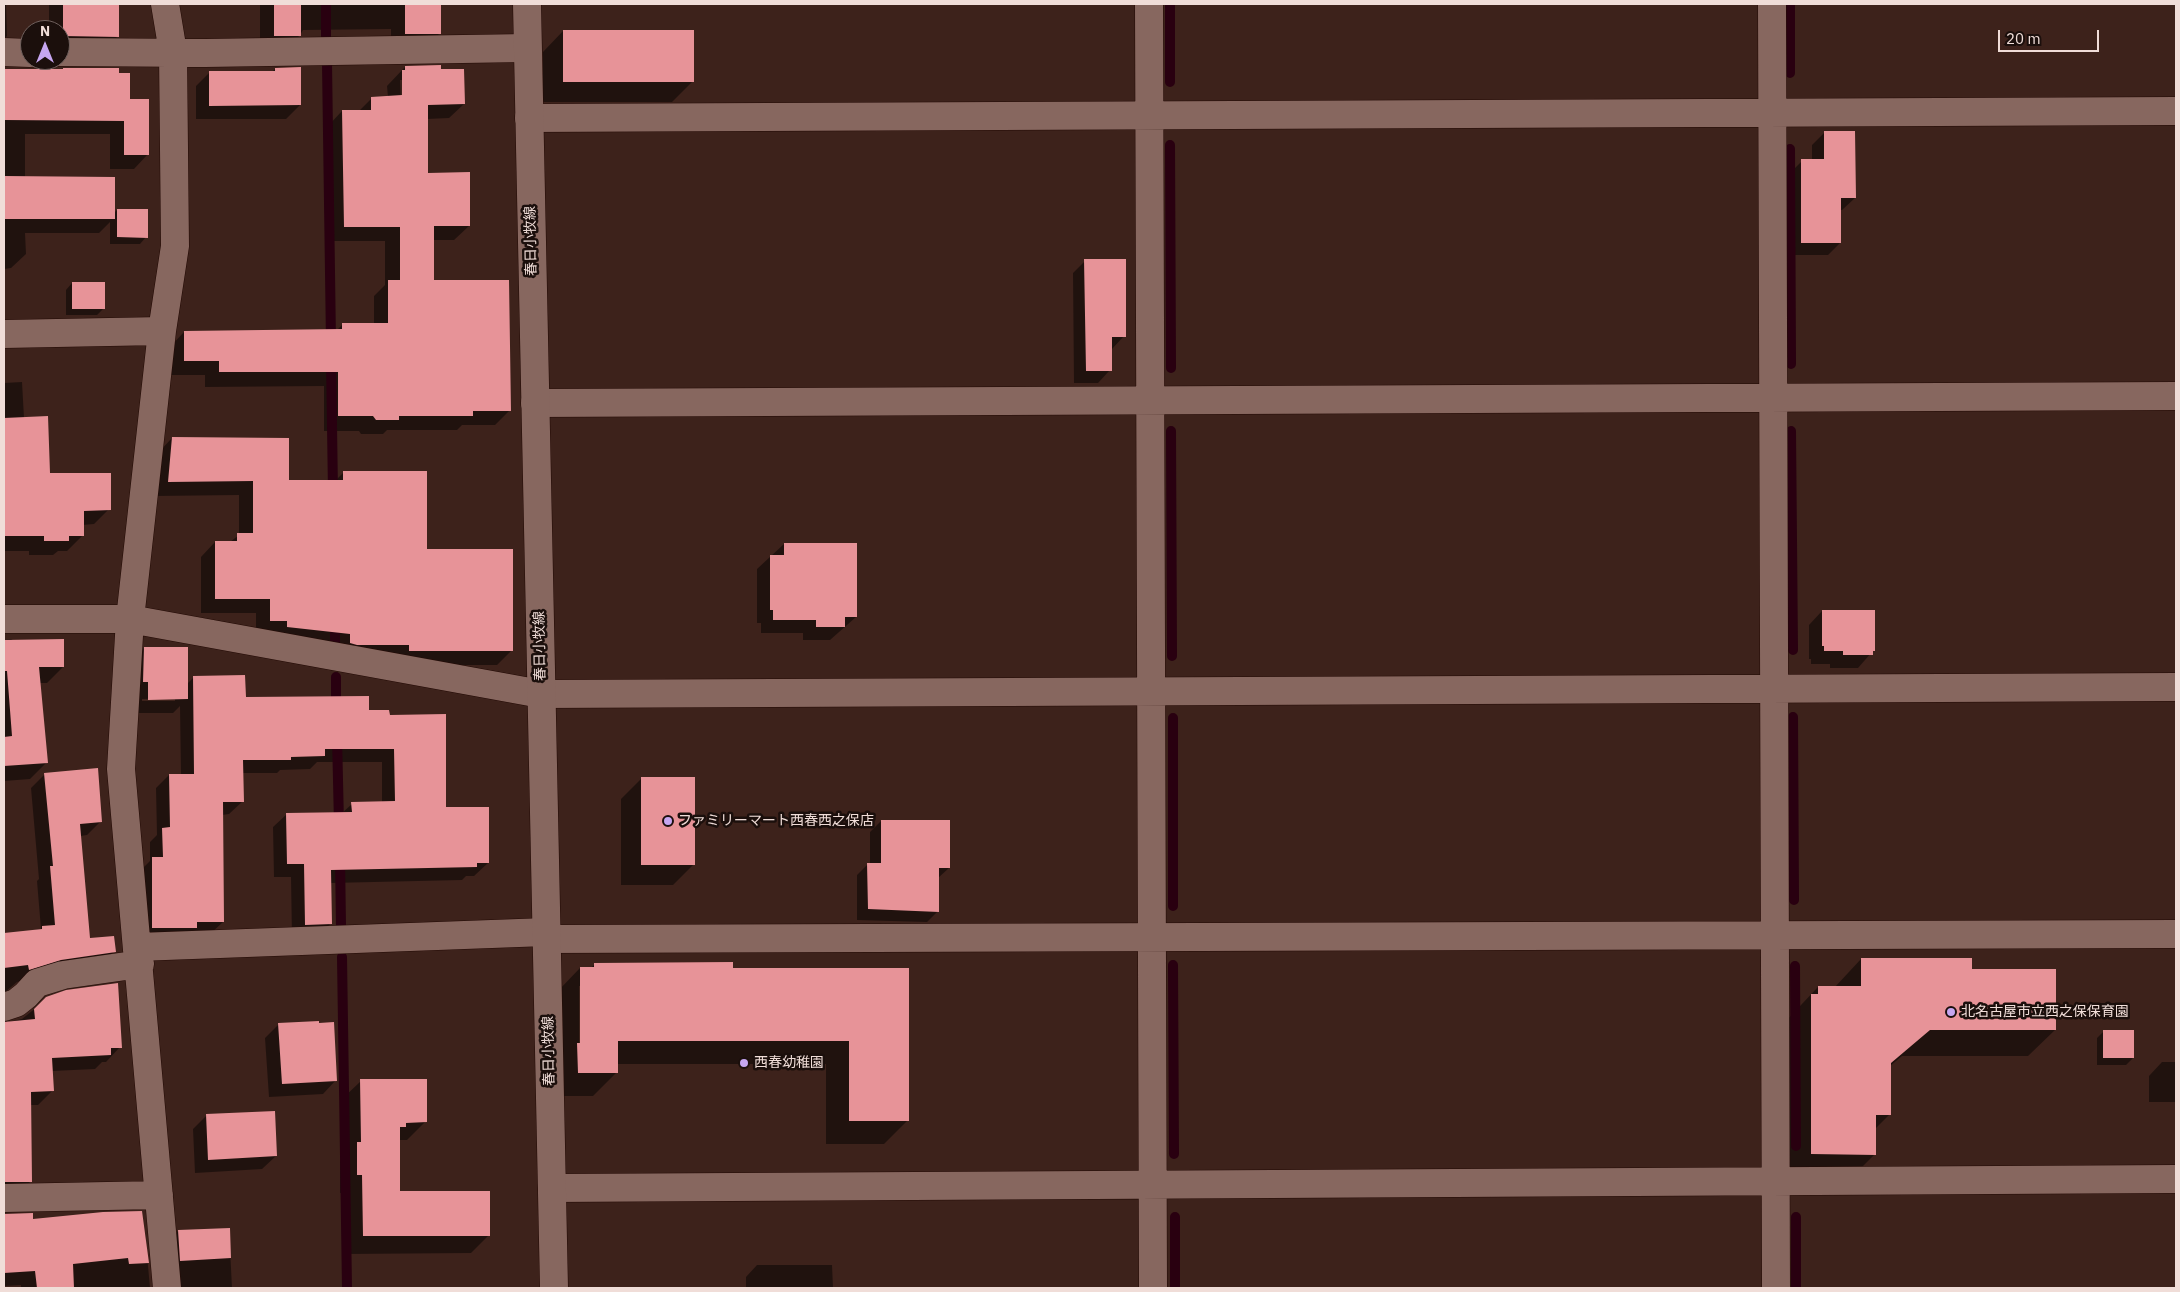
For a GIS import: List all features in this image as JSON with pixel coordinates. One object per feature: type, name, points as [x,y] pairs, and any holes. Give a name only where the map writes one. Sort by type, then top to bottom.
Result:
[{"type":"street","points":[[166,4],[173,52],[174,246],[162,331],[130,619],[121,769],[139,955],[167,1288]]},
{"type":"street","name":"春日小牧線","points":[[527,4],[554,1288]]},
{"type":"street","points":[[1149,4],[1153,1288]]},
{"type":"street","points":[[1772,4],[1776,1288]]},
{"type":"street","points":[[70,52],[528,48]]},
{"type":"street","points":[[4,52],[20,53]]},
{"type":"street","points":[[529,118],[2176,111]]},
{"type":"street","points":[[4,334],[162,331]]},
{"type":"street","points":[[535,403],[2176,396]]},
{"type":"street","points":[[4,619],[130,619],[541,694],[2176,687]]},
{"type":"street","points":[[4,1007],[16,1003],[37,983],[139,955],[546,936],[1152,937],[2176,934]]},
{"type":"street","points":[[552,1188],[2176,1179]]},
{"type":"street","points":[[4,1198],[159,1195]]},
{"type":"building","points":[[63,4],[119,4],[119,37],[70,36],[70,20],[63,20]]},
{"type":"building","points":[[274,4],[301,4],[301,36],[274,36]]},
{"type":"building","points":[[405,4],[441,4],[441,34],[405,34]]},
{"type":"building","points":[[563,30],[694,30],[694,82],[563,82]]},
{"type":"building","points":[[441,65],[441,69],[464,69],[465,104],[428,105],[428,173],[470,172],[470,226],[434,226],[434,280],[509,280],[511,411],[473,411],[473,416],[399,416],[399,420],[376,420],[373,416],[338,416],[338,372],[219,372],[219,361],[184,361],[184,331],[342,329],[342,323],[388,323],[388,280],[400,280],[400,227],[344,227],[342,110],[371,110],[371,97],[402,95],[402,70],[405,70],[405,66]]},
{"type":"building","points":[[301,67],[301,105],[209,106],[209,71],[275,71],[275,68]]},
{"type":"building","points":[[70,68],[119,68],[119,73],[130,73],[130,99],[149,99],[149,155],[124,155],[124,121],[4,120],[4,69],[70,70]]},
{"type":"building","points":[[1824,131],[1855,131],[1856,198],[1841,198],[1841,243],[1801,243],[1801,159],[1824,159]]},
{"type":"building","points":[[4,176],[115,177],[115,219],[4,219]]},
{"type":"building","points":[[117,209],[148,209],[148,238],[117,237]]},
{"type":"building","points":[[1084,259],[1126,259],[1126,337],[1112,337],[1112,371],[1086,371]]},
{"type":"building","points":[[72,282],[105,282],[105,309],[72,309]]},
{"type":"building","points":[[48,416],[50,473],[111,473],[111,510],[84,511],[84,536],[69,536],[69,541],[44,541],[44,536],[4,536],[4,418]]},
{"type":"building","points":[[172,437],[289,438],[289,480],[343,480],[343,471],[427,471],[427,549],[513,549],[513,651],[409,651],[409,645],[357,645],[350,643],[350,634],[287,627],[287,621],[270,621],[270,599],[215,599],[215,541],[237,541],[237,533],[253,533],[253,481],[168,482]]},
{"type":"building","points":[[784,543],[857,543],[857,617],[845,617],[845,627],[816,627],[816,620],[773,620],[773,610],[770,610],[770,555],[784,555]]},
{"type":"building","points":[[1822,610],[1875,610],[1875,651],[1873,651],[1873,655],[1843,655],[1843,651],[1824,651],[1824,646],[1822,646]]},
{"type":"building","points":[[64,639],[64,667],[39,667],[48,763],[4,766],[4,737],[12,736],[7,671],[4,671],[4,640]]},
{"type":"building","points":[[144,647],[188,647],[188,699],[148,700],[148,682],[143,682]]},
{"type":"building","points":[[245,675],[246,697],[369,696],[369,710],[389,710],[390,715],[446,714],[446,807],[489,807],[489,863],[477,863],[477,867],[331,870],[332,924],[305,925],[304,864],[287,864],[286,813],[352,812],[351,802],[395,801],[394,749],[325,749],[325,756],[291,757],[291,760],[243,760],[244,802],[223,802],[224,922],[197,922],[197,928],[152,928],[152,857],[163,857],[162,828],[170,827],[169,774],[194,774],[193,676]]},
{"type":"building","points":[[98,768],[102,822],[80,824],[90,938],[114,936],[116,952],[61,960],[29,970],[28,965],[4,968],[4,933],[42,929],[42,926],[55,925],[50,866],[53,866],[44,773]]},
{"type":"building","name":"ファミリーマート西春西之保店","points":[[641,777],[695,777],[695,865],[641,865]]},
{"type":"building","points":[[881,820],[950,820],[950,868],[939,868],[939,912],[868,909],[867,863],[881,863]]},
{"type":"building","points":[[1861,958],[1972,958],[1972,969],[2056,969],[2056,1030],[1930,1030],[1891,1063],[1891,1115],[1876,1115],[1876,1155],[1811,1154],[1811,994],[1818,994],[1818,986],[1861,986]]},
{"type":"building","points":[[733,962],[733,968],[909,968],[909,1121],[849,1121],[849,1041],[618,1041],[618,1073],[578,1073],[577,1043],[580,1043],[580,967],[594,967],[594,963]]},
{"type":"building","points":[[118,983],[122,1048],[111,1048],[111,1055],[52,1058],[54,1091],[31,1092],[32,1182],[4,1182],[4,1022],[35,1019],[34,1009],[46,997],[66,990]]},
{"type":"building","points":[[319,1021],[319,1023],[334,1022],[337,1081],[282,1084],[278,1023]]},
{"type":"building","points":[[2103,1030],[2134,1030],[2134,1058],[2103,1058]]},
{"type":"building","points":[[360,1079],[427,1079],[427,1122],[406,1123],[406,1127],[400,1127],[400,1191],[490,1191],[490,1236],[363,1236],[362,1175],[357,1175],[357,1142],[361,1142]]},
{"type":"building","points":[[275,1111],[277,1156],[208,1160],[206,1114]]},
{"type":"building","points":[[142,1211],[149,1263],[129,1264],[128,1258],[73,1264],[74,1288],[37,1288],[35,1271],[4,1273],[4,1214],[33,1213],[33,1219],[103,1212]]},
{"type":"building","points":[[230,1228],[231,1258],[180,1261],[178,1230]]},
{"type":"waterway","points":[[326,4],[326,36]]},
{"type":"waterway","points":[[1170,4],[1170,82]]},
{"type":"waterway","points":[[1790,4],[1790,73]]},
{"type":"waterway","points":[[327,63],[331,342]]},
{"type":"waterway","points":[[1170,145],[1171,368]]},
{"type":"waterway","points":[[1790,149],[1791,364]]},
{"type":"waterway","points":[[331,359],[333,492]]},
{"type":"waterway","points":[[1171,431],[1172,656]]},
{"type":"waterway","points":[[1791,431],[1793,650]]},
{"type":"waterway","points":[[335,619],[335,643]]},
{"type":"waterway","points":[[336,677],[336,709]]},
{"type":"waterway","points":[[1793,717],[1794,900]]},
{"type":"waterway","points":[[1173,718],[1173,906]]},
{"type":"waterway","points":[[337,736],[339,824]]},
{"type":"waterway","points":[[340,858],[341,926]]},
{"type":"waterway","points":[[342,957],[347,1288]]},
{"type":"waterway","points":[[1173,965],[1174,1154]]},
{"type":"waterway","points":[[1795,966],[1796,1146]]},
{"type":"waterway","points":[[1175,1217],[1175,1288]]},
{"type":"waterway","points":[[1796,1217],[1796,1288]]},
{"type":"place","name":"ファミリーマート西春西之保店","points":[[668,821]]},
{"type":"place","name":"北名古屋市立西之保保育園","points":[[1951,1012]]},
{"type":"place","name":"西春幼稚園","points":[[744,1063]]}]
